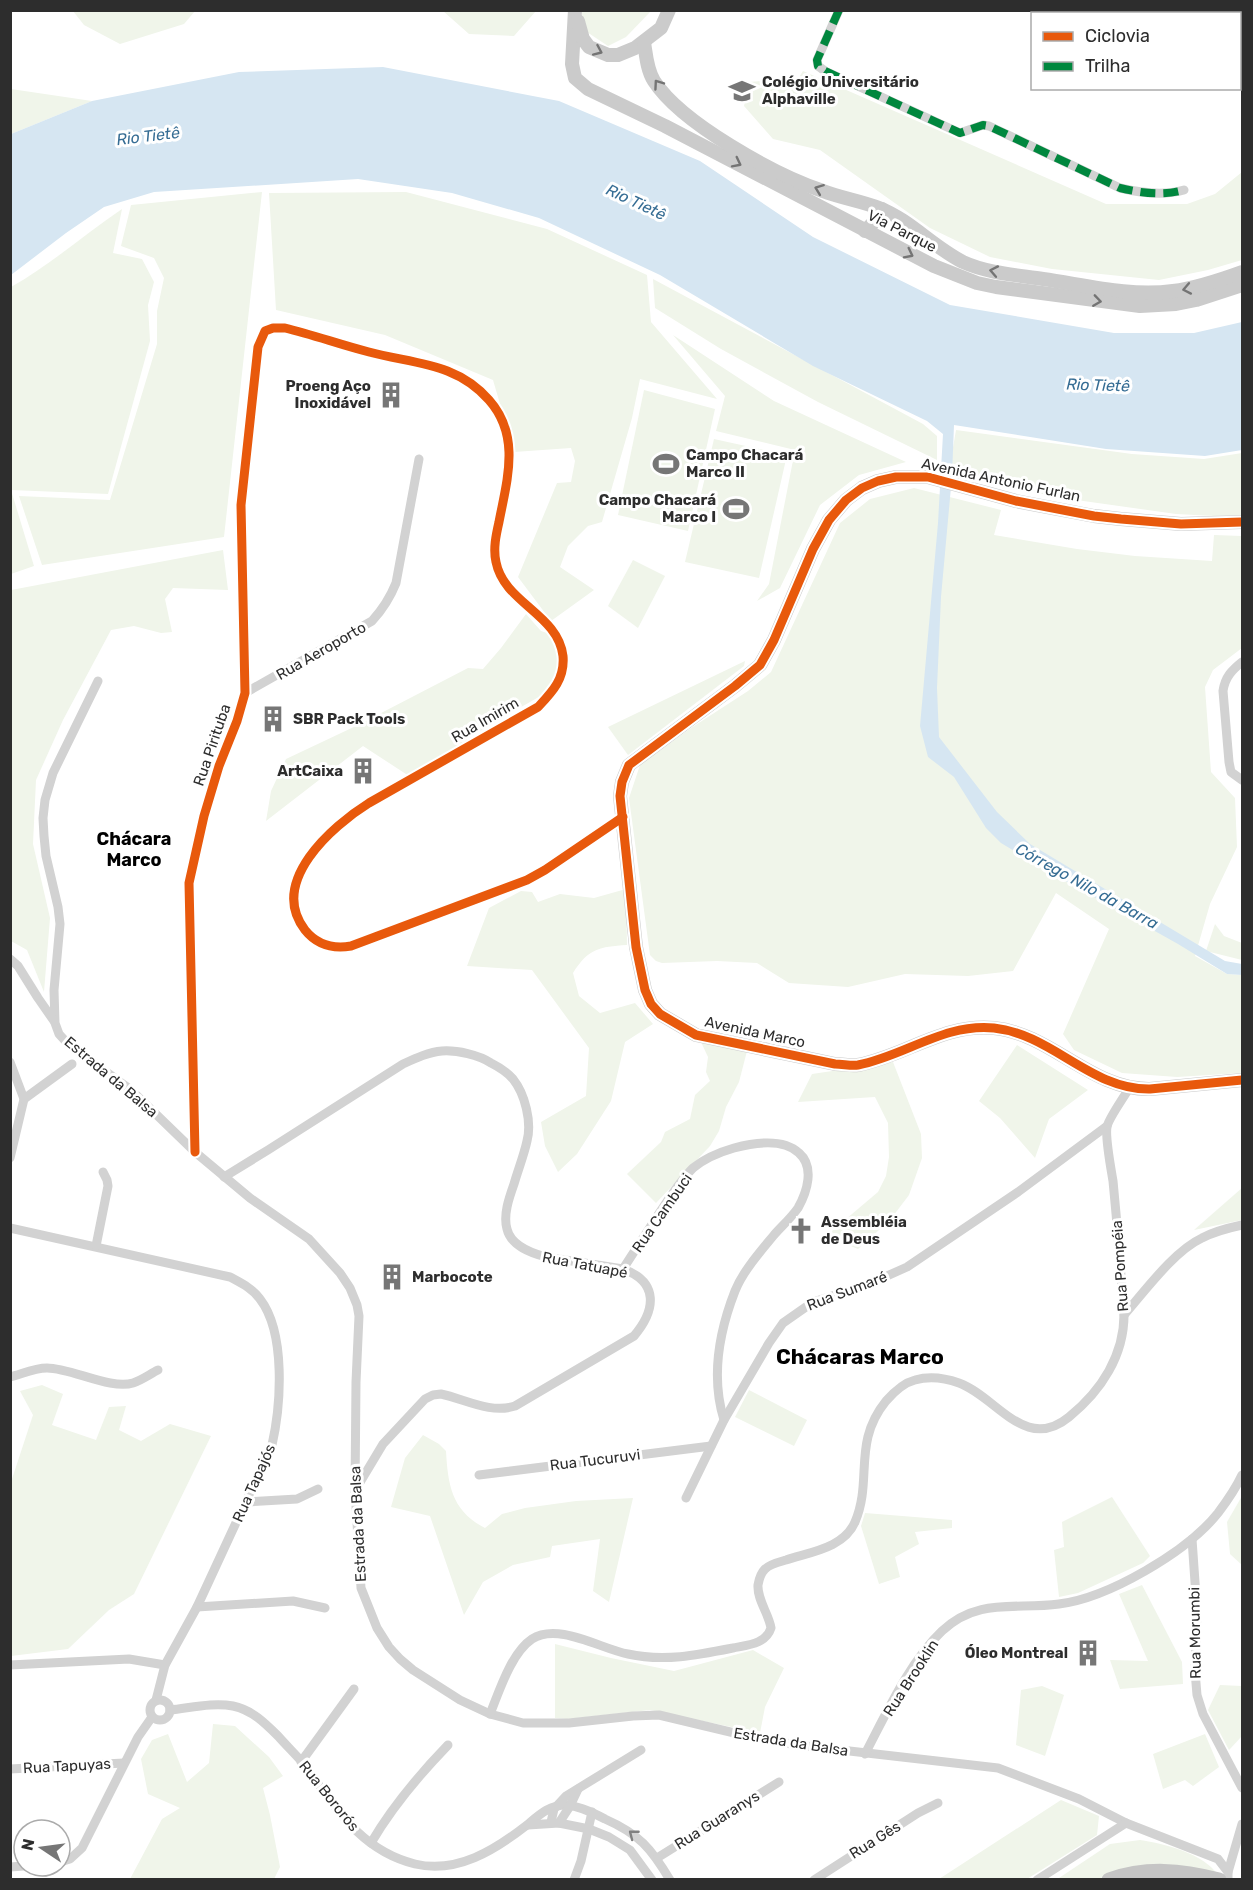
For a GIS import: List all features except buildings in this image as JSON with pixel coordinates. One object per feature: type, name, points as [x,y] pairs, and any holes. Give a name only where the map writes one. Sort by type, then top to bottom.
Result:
[{"type":"main road","points":[[575,10],[583,39],[589,47],[608,55],[618,55],[644,42],[661,28],[669,10]]},
{"type":"main road","name":"Via Parque","points":[[575,10],[572,64],[575,78],[588,89],[665,126],[954,275],[996,287],[1140,306],[1176,304],[1196,300],[1242,285]]},
{"type":"main road","name":"Via Parque","points":[[644,42],[654,80],[672,101],[703,128],[782,174],[822,191],[882,209],[965,263],[1013,274],[1153,293],[1197,287],[1242,272]]},
{"type":"main road","points":[[865,231],[882,209]]},
{"type":"main road","name":"Avenida Antonio Furlan","points":[[774,640],[813,549],[829,520],[854,494],[887,479],[904,476],[928,477],[1016,501],[1094,516],[1181,524],[1242,522]]},
{"type":"main road","name":"Avenida Marco","points":[[774,640],[760,665],[750,675],[629,765],[622,782],[620,796],[636,948],[645,990],[651,1004],[660,1014],[696,1035],[836,1064],[857,1065],[952,1031],[990,1028],[1007,1029],[1023,1034],[1107,1081],[1130,1088],[1167,1088],[1242,1080]]},
{"type":"main road","points":[[1109,1880],[1136,1873],[1168,1870],[1225,1877]]},
{"type":"street","points":[[839,10],[817,60],[818,66],[825,71],[960,133],[983,125],[989,126],[1120,188],[1141,193],[1175,193],[1184,190]]},
{"type":"street","name":"Rua Imirim","points":[[258,347],[265,331],[285,328],[367,352],[443,368],[464,378],[489,400],[499,414],[508,441],[510,464],[496,532],[495,561],[505,583],[559,639],[563,661],[560,680],[554,691],[538,707],[369,803],[334,828],[306,864],[294,889],[294,904],[302,926],[309,935],[326,945],[338,948],[351,946],[536,875],[623,817]]},
{"type":"street","name":"Rua Pirituba","points":[[195,1152],[189,884],[204,816],[245,693],[241,505],[258,347]]},
{"type":"street","name":"Rua Aeroporto","points":[[245,693],[372,621],[381,612],[391,597],[396,583],[418,459]]},
{"type":"street","points":[[1242,662],[1231,671],[1225,681],[1223,691],[1231,772],[1242,780]]},
{"type":"street","name":"Estrada da Balsa","points":[[98,681],[54,773],[45,800],[46,856],[60,924],[54,990],[59,1034],[69,1045],[131,1090],[224,1177],[309,1239],[340,1273],[357,1305],[359,1316],[355,1490],[361,1588],[367,1606],[383,1637],[395,1653],[413,1670],[460,1700],[508,1720],[539,1724],[659,1715],[747,1736],[797,1745],[998,1768],[1079,1799],[1126,1823],[1218,1859],[1225,1877]]},
{"type":"street","points":[[10,959],[18,966],[56,1023]]},
{"type":"street","name":"Rua Tatuapé","points":[[224,1177],[403,1064],[424,1055],[443,1051],[473,1056],[487,1060],[513,1080],[526,1110],[528,1138],[505,1220],[507,1231],[513,1240],[522,1248],[546,1257],[623,1269],[643,1280],[649,1288],[651,1300],[649,1312],[646,1321],[634,1336],[529,1398],[505,1409],[494,1409],[441,1394],[424,1399],[383,1444],[355,1490]]},
{"type":"street","points":[[10,1062],[24,1098],[10,1158]]},
{"type":"street","points":[[24,1098],[72,1064]]},
{"type":"street","points":[[1107,1126],[1130,1088]]},
{"type":"street","name":"Rua Pompéia","points":[[490,1714],[507,1675],[523,1647],[542,1634],[563,1634],[626,1654],[660,1658],[711,1653],[751,1645],[764,1639],[771,1628],[758,1588],[760,1575],[773,1564],[820,1550],[845,1539],[858,1516],[862,1496],[864,1456],[871,1426],[877,1412],[899,1389],[912,1380],[941,1378],[960,1383],[1028,1428],[1039,1430],[1047,1429],[1068,1418],[1093,1395],[1116,1359],[1124,1315],[1107,1126]]},
{"type":"street","name":"Rua Sumaré","points":[[686,1498],[724,1420],[775,1332],[795,1314],[813,1302],[867,1285],[907,1267],[1018,1192],[1107,1126]]},
{"type":"street","name":"Rua Cambuci","points":[[623,1269],[680,1183],[694,1167],[711,1157],[754,1144],[783,1144],[794,1148],[805,1158],[808,1177],[798,1206],[746,1271],[735,1289],[725,1321],[717,1373],[718,1396],[724,1420]]},
{"type":"street","points":[[96,1246],[108,1186],[108,1180],[103,1172]]},
{"type":"street","points":[[1124,1315],[1188,1246],[1219,1231],[1242,1225]]},
{"type":"street","name":"Rua Tapajós","points":[[10,1228],[230,1277],[251,1290],[269,1313],[279,1363],[279,1402],[272,1444],[197,1607],[165,1665],[156,1700]]},
{"type":"street","points":[[10,1377],[45,1368],[106,1382],[126,1384],[158,1370]]},
{"type":"street","name":"Rua Tucuruvi","points":[[480,1475],[711,1446]]},
{"type":"street","name":"Rua Brooklin","points":[[865,1754],[896,1696],[921,1656],[942,1630],[973,1612],[990,1607],[1057,1605],[1085,1598],[1123,1583],[1192,1539],[1217,1514],[1242,1475]]},
{"type":"street","points":[[246,1502],[297,1499],[318,1489]]},
{"type":"street","name":"Rua Morumbi","points":[[1192,1539],[1197,1611],[1195,1671],[1197,1695],[1203,1714],[1242,1788]]},
{"type":"street","points":[[197,1607],[293,1601],[325,1608]]},
{"type":"street","points":[[10,1665],[122,1659],[165,1665]]},
{"type":"street","points":[[301,1762],[354,1689]]},
{"type":"street","points":[[72,1856],[82,1848],[124,1763],[152,1717],[150,1707],[156,1700],[166,1701],[170,1710],[168,1716],[161,1720],[152,1717]]},
{"type":"street","name":"Rua Bororós","points":[[170,1710],[221,1705],[245,1709],[270,1728],[301,1762],[346,1821],[371,1843],[399,1859],[431,1866],[450,1866],[481,1855],[526,1826],[547,1809],[556,1806],[566,1796],[641,1750]]},
{"type":"street","points":[[371,1843],[383,1823],[448,1745]]},
{"type":"street","name":"Rua Tapuyas","points":[[10,1769],[124,1763]]},
{"type":"street","name":"Rua Guaranys","points":[[657,1858],[778,1782]]},
{"type":"street","points":[[555,1822],[570,1806],[578,1789]]},
{"type":"street","name":"Rua Gês","points":[[814,1880],[918,1813],[938,1803]]},
{"type":"street","points":[[555,1822],[556,1806],[570,1806],[592,1812],[628,1829],[657,1858],[670,1880]]},
{"type":"street","points":[[574,1880],[581,1862],[592,1812]]},
{"type":"street","points":[[526,1826],[555,1822],[589,1829],[624,1844],[638,1858],[652,1880]]},
{"type":"street","points":[[1037,1880],[1126,1823]]},
{"type":"street","points":[[1225,1877],[1242,1824]]},
{"type":"shaded area","points":[[73,11],[195,11],[184,24],[120,44],[84,25]]},
{"type":"shaded area","points":[[443,11],[536,11],[514,36],[469,34]]},
{"type":"shaded area","points":[[581,11],[651,11],[626,37],[608,46],[587,32]]},
{"type":"shaded area","points":[[803,71],[1106,204],[1187,204],[1215,194],[1242,172],[1242,260],[1159,280],[1052,269],[990,257],[930,228],[820,150],[773,139],[744,106],[749,82],[773,80],[796,82]]},
{"type":"shaded area","points":[[11,89],[92,101],[11,134]]},
{"type":"shaded area","points":[[262,192],[224,537],[42,565],[19,496],[110,500],[157,344],[157,311],[164,278],[154,258],[121,246],[131,205]]},
{"type":"shaded area","points":[[406,192],[547,229],[647,275],[651,322],[717,399],[640,379],[632,418],[602,522],[588,526],[568,546],[560,567],[594,590],[551,621],[518,577],[557,483],[571,482],[575,461],[571,448],[514,452],[493,380],[385,335],[276,310],[269,193]]},
{"type":"shaded area","points":[[122,209],[113,253],[142,259],[154,282],[148,305],[150,341],[108,494],[11,490],[11,287],[53,260]]},
{"type":"shaded area","points":[[653,279],[923,424],[937,436],[937,460],[818,402],[721,349],[655,308]]},
{"type":"shaded area","points":[[673,335],[774,401],[906,462],[859,475],[820,505],[780,588],[757,601],[769,584],[795,450],[716,431],[725,396]]},
{"type":"shaded area","name":"Campo Chacará Marco II","points":[[644,390],[715,409],[688,531],[618,515]]},
{"type":"shaded area","points":[[956,430],[1132,454],[1204,459],[1242,453],[1242,515],[1176,514],[1055,497],[949,471]]},
{"type":"shaded area","name":"Campo Chacará Marco I","points":[[714,439],[787,455],[759,578],[685,562]]},
{"type":"shaded area","points":[[914,488],[1001,510],[994,535],[1077,549],[1135,556],[1212,561],[1214,535],[1242,536],[1242,648],[1213,670],[1205,687],[1211,772],[1235,798],[1237,847],[1210,904],[1195,956],[1227,974],[1242,975],[1242,1073],[1177,1077],[1122,1073],[1074,1050],[1063,1034],[1109,929],[1056,893],[1013,971],[968,976],[905,974],[848,987],[789,983],[757,963],[717,961],[662,963],[650,955],[629,798],[640,765],[748,691],[771,672],[840,523],[870,499]]},
{"type":"shaded area","points":[[11,490],[34,566],[11,574]]},
{"type":"shaded area","points":[[223,550],[228,590],[173,588],[165,599],[172,632],[161,633],[134,626],[111,630],[63,720],[36,780],[33,844],[50,918],[44,992],[27,950],[11,941],[11,590]]},
{"type":"shaded area","points":[[633,560],[665,576],[638,628],[608,606]]},
{"type":"shaded area","points":[[526,614],[541,631],[550,634],[559,658],[557,677],[544,694],[409,776],[363,746],[266,821],[271,791],[286,759],[468,668],[483,669]]},
{"type":"shaded area","points":[[745,661],[744,666],[628,755],[608,727]]},
{"type":"shaded area","points":[[626,889],[627,945],[596,950],[584,958],[573,973],[579,996],[600,1013],[635,1003],[653,1024],[625,1042],[611,1101],[577,1154],[558,1172],[545,1146],[541,1122],[586,1096],[589,1048],[532,970],[467,966],[489,908],[521,891],[532,892],[538,902],[560,894],[594,898]]},
{"type":"shaded area","points":[[1215,924],[1224,936],[1242,943],[1242,960],[1206,951]]},
{"type":"shaded area","points":[[701,1042],[747,1051],[739,1082],[726,1107],[719,1131],[710,1146],[656,1203],[627,1174],[661,1142],[665,1132],[690,1119],[695,1095],[710,1081],[706,1072],[708,1057]]},
{"type":"shaded area","points":[[1017,1045],[1088,1090],[1049,1119],[1035,1158],[1000,1118],[979,1101]]},
{"type":"shaded area","points":[[893,1062],[921,1134],[922,1158],[909,1195],[890,1220],[858,1249],[826,1236],[878,1192],[886,1176],[889,1157],[888,1123],[875,1097],[798,1102],[812,1074]]},
{"type":"shaded area","points":[[1242,1188],[1242,1220],[1194,1230]]},
{"type":"shaded area","points":[[42,1385],[63,1394],[52,1425],[96,1440],[109,1407],[126,1406],[119,1430],[141,1441],[170,1424],[211,1436],[134,1594],[109,1610],[68,1649],[11,1656],[11,1482],[33,1415],[20,1391]]},
{"type":"shaded area","points":[[749,1390],[807,1420],[794,1446],[735,1417]]},
{"type":"shaded area","points":[[423,1435],[446,1451],[448,1475],[454,1496],[465,1514],[485,1528],[502,1514],[525,1508],[576,1501],[633,1498],[609,1602],[593,1591],[600,1539],[552,1546],[550,1557],[513,1565],[483,1582],[464,1615],[430,1516],[391,1507],[405,1458]]},
{"type":"shaded area","points":[[1242,1496],[1242,1565],[1230,1554],[1227,1522]]},
{"type":"shaded area","points":[[1112,1497],[1150,1556],[1143,1563],[1078,1593],[1059,1597],[1054,1550],[1064,1547],[1062,1522]]},
{"type":"shaded area","points":[[865,1513],[952,1520],[952,1528],[915,1532],[919,1544],[895,1557],[900,1577],[879,1584],[861,1526]]},
{"type":"shaded area","points":[[1142,1585],[1182,1662],[1183,1684],[1120,1689],[1110,1660],[1148,1661],[1119,1594]]},
{"type":"shaded area","points":[[555,1644],[674,1671],[753,1650],[784,1668],[765,1707],[760,1733],[650,1710],[567,1719],[555,1718]]},
{"type":"shaded area","points":[[1220,1685],[1242,1686],[1242,1736],[1229,1750],[1208,1710]]},
{"type":"shaded area","points":[[1042,1686],[1064,1695],[1045,1756],[1016,1745],[1021,1690]]},
{"type":"shaded area","points":[[213,1724],[235,1726],[269,1757],[283,1776],[263,1788],[280,1867],[274,1879],[130,1879],[162,1819],[180,1808],[148,1794],[141,1759],[152,1740],[168,1734],[187,1782],[209,1763]]},
{"type":"shaded area","points":[[1205,1734],[1219,1767],[1193,1786],[1185,1780],[1163,1789],[1153,1754]]},
{"type":"shaded area","points":[[1061,1800],[1099,1816],[1097,1835],[1027,1879],[939,1879]]},
{"type":"shaded area","points":[[1140,1840],[1172,1847],[1193,1855],[1211,1867],[1218,1875],[1113,1873],[1099,1879],[1056,1880],[1110,1844]]},
{"type":"water","points":[[383,67],[559,101],[700,161],[813,237],[950,305],[1114,333],[1194,333],[1242,322],[1242,450],[1205,456],[1106,449],[954,425],[952,476],[941,597],[937,688],[939,737],[997,812],[1030,844],[1225,961],[1242,964],[1242,975],[1227,974],[1001,843],[986,828],[954,777],[928,757],[920,726],[938,523],[943,434],[927,421],[813,366],[660,275],[539,218],[452,193],[358,179],[154,192],[104,207],[11,275],[11,134],[92,101],[239,72]]},
{"type":"marked path","points":[[839,10],[817,60],[818,66],[825,71],[960,133],[983,125],[989,126],[1120,188],[1152,193],[1184,190]]},
{"type":"cycle path","points":[[195,1152],[189,883],[204,816],[245,693],[241,505],[258,347],[265,331],[285,328],[369,352],[433,366],[463,378],[489,400],[505,428],[509,459],[495,542],[496,562],[509,588],[552,629],[563,656],[560,678],[538,707],[369,803],[338,826],[323,841],[309,857],[299,875],[294,893],[296,912],[305,930],[326,945],[351,946],[527,880],[623,817]]},
{"type":"cycle path","points":[[1242,522],[1181,524],[1094,516],[1016,501],[928,477],[896,477],[862,488],[846,500],[829,520],[813,549],[774,640],[760,665],[629,765],[622,782],[620,796],[636,947],[645,990],[651,1004],[660,1014],[696,1035],[835,1064],[855,1065],[875,1061],[958,1030],[994,1028],[1015,1032],[1035,1040],[1090,1072],[1129,1087],[1150,1089],[1242,1080]]},
{"type":"place","name":"Colégio Universitário Alphaville","points":[[742,91]]},
{"type":"place","name":"Proeng Aço Inoxidável","points":[[391,395]]},
{"type":"place","name":"Campo Chacará Marco II","points":[[666,464]]},
{"type":"place","name":"Campo Chacará Marco I","points":[[736,509]]},
{"type":"place","name":"SBR Pack Tools","points":[[273,719]]},
{"type":"place","name":"ArtCaixa","points":[[363,771]]},
{"type":"place","name":"Assembléia de Deus","points":[[801,1231]]},
{"type":"place","name":"Marbocote","points":[[392,1277]]},
{"type":"place","name":"Óleo Montreal","points":[[1088,1653]]},
{"type":"district","name":"Chácara Marco","points":[[134,849]]},
{"type":"district","name":"Chácaras Marco","points":[[860,1356]]},
{"type":"water label","name":"Rio Tietê","points":[[148,136]]},
{"type":"water label","name":"Rio Tietê","points":[[636,202]]},
{"type":"water label","name":"Rio Tietê","points":[[1098,385]]},
{"type":"water label","name":"Córrego Nilo da Barra","points":[[1087,886]]}]
